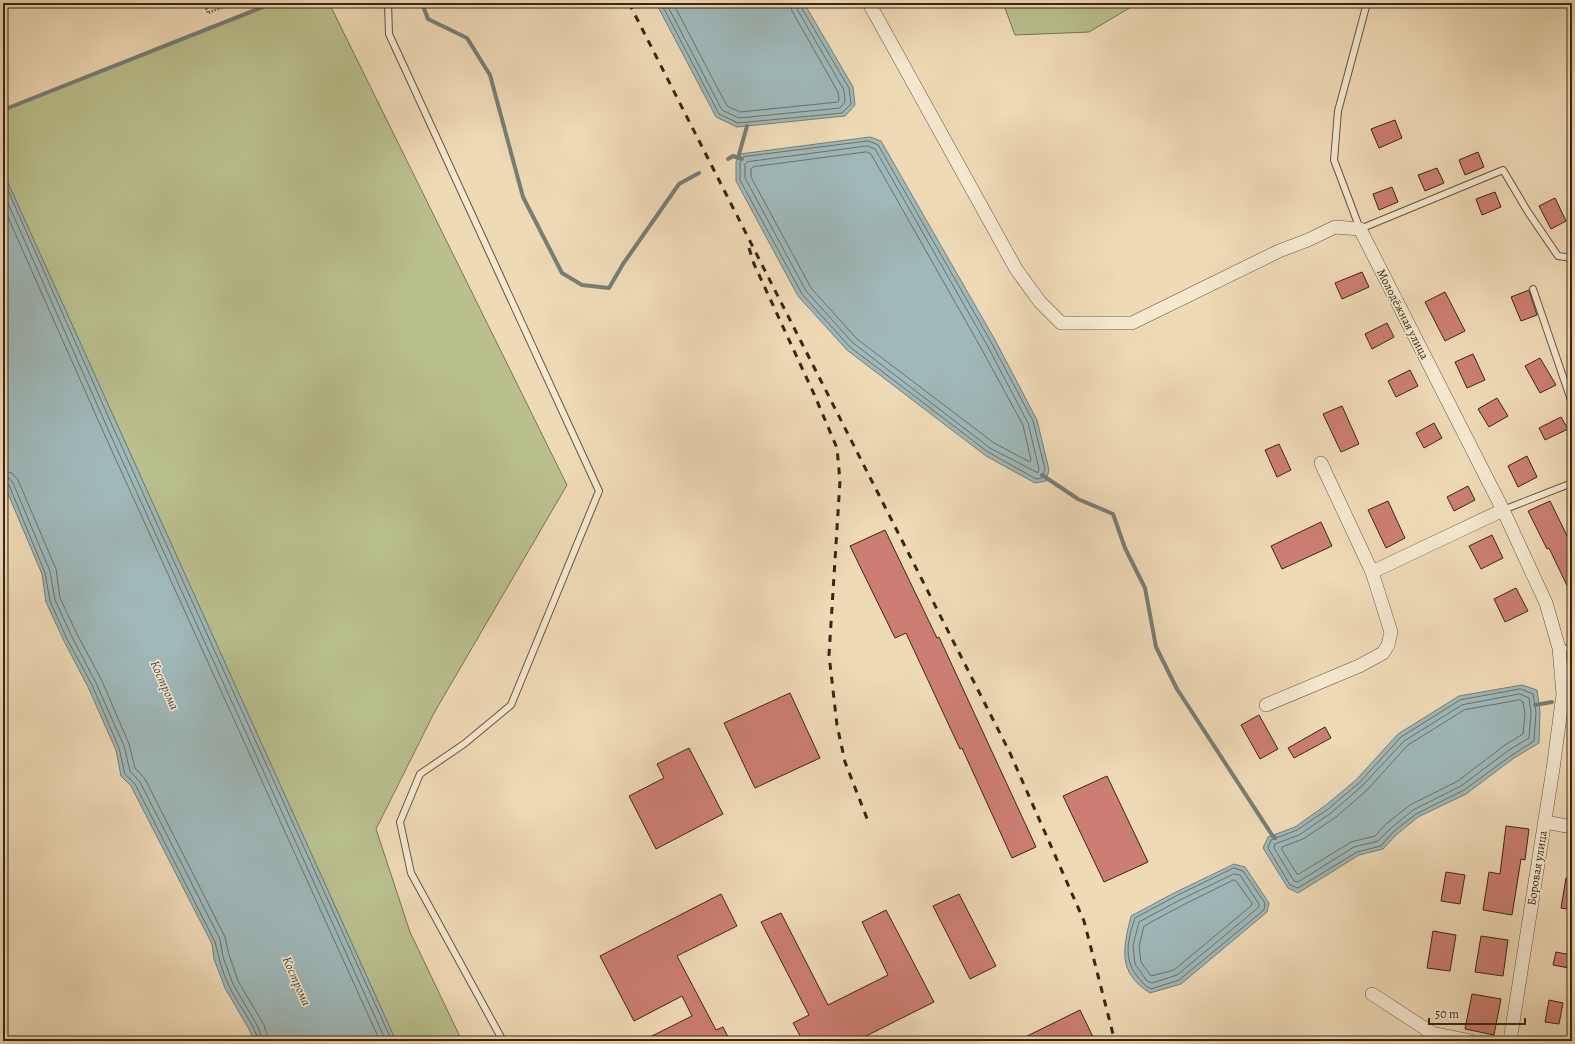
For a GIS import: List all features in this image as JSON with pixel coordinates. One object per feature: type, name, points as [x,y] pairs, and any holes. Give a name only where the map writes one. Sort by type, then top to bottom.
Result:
[{"type":"street","points":[[869,3],[1016,269],[1040,302],[1061,322],[1132,323],[1279,251],[1308,240],[1334,227],[1360,229]]},
{"type":"street","name":"Молодёжная улица","points":[[1360,229],[1503,510],[1566,649],[1563,694]]},
{"type":"street","points":[[1266,705],[1359,666],[1383,653],[1388,645],[1391,632],[1372,572],[1321,462]]},
{"type":"street","points":[[1372,572],[1503,510]]},
{"type":"street","name":"Боровая улица","points":[[1510,1041],[1545,822],[1563,694]]},
{"type":"street","points":[[1545,822],[1572,827]]},
{"type":"street","points":[[1372,994],[1432,1033],[1471,1041]]},
{"type":"lane","points":[[388,3],[389,34],[599,491],[511,705],[464,744],[420,774],[400,822],[410,874],[503,1041]]},
{"type":"lane","points":[[1367,3],[1338,111],[1334,160],[1360,229],[1503,170],[1528,212],[1558,256],[1572,258]]},
{"type":"lane","points":[[1533,289],[1572,403]]},
{"type":"lane","points":[[1503,510],[1572,483]]},
{"type":"path","points":[[204,3],[208,13],[232,3]]},
{"type":"green space","points":[[273,3],[329,3],[567,485],[434,713],[376,829],[410,932],[462,1041],[396,1041],[3,172],[3,110]]},
{"type":"green space","points":[[1003,3],[1138,3],[1089,32],[1015,35]]},
{"type":"water","points":[[656,3],[804,3],[853,87],[855,105],[845,116],[737,127],[716,117]]},
{"type":"water","points":[[870,137],[881,141],[995,340],[1037,420],[1049,470],[1046,481],[1035,483],[986,456],[847,350],[798,296],[736,181],[736,162],[740,154]]},
{"type":"water","name":"Кострома","points":[[3,172],[396,1041],[254,1041],[250,1031],[225,988],[214,959],[212,944],[131,786],[121,776],[116,750],[88,687],[46,602],[42,574],[3,482]]},
{"type":"water","points":[[1522,685],[1537,690],[1540,712],[1539,743],[1514,758],[1466,794],[1418,817],[1396,835],[1383,849],[1359,855],[1298,893],[1288,888],[1263,848],[1268,837],[1295,827],[1326,805],[1356,780],[1398,734],[1459,696]]},
{"type":"water","points":[[1234,864],[1245,867],[1269,903],[1267,912],[1181,984],[1150,993],[1139,985],[1127,968],[1125,949],[1131,916]]},
{"type":"building","points":[[1395,120],[1402,138],[1379,148],[1371,129]]},
{"type":"building","points":[[1478,152],[1484,167],[1465,175],[1459,160]]},
{"type":"building","points":[[1437,168],[1444,183],[1425,191],[1418,175]]},
{"type":"building","points":[[1392,187],[1398,202],[1379,210],[1373,194]]},
{"type":"building","points":[[1495,192],[1501,207],[1482,215],[1476,199]]},
{"type":"building","points":[[1555,198],[1566,221],[1551,229],[1539,206]]},
{"type":"building","points":[[1362,272],[1369,287],[1342,299],[1335,283]]},
{"type":"building","points":[[1529,290],[1537,315],[1521,321],[1511,297]]},
{"type":"building","points":[[1445,292],[1465,331],[1445,341],[1425,302]]},
{"type":"building","points":[[1387,323],[1394,337],[1372,349],[1365,334]]},
{"type":"building","points":[[1473,354],[1485,380],[1467,388],[1455,362]]},
{"type":"building","points":[[1540,358],[1556,385],[1540,393],[1525,366]]},
{"type":"building","points":[[1410,370],[1418,386],[1396,397],[1388,381]]},
{"type":"building","points":[[1497,398],[1508,416],[1489,427],[1478,409]]},
{"type":"building","points":[[1342,406],[1359,444],[1341,452],[1323,414]]},
{"type":"building","points":[[1561,417],[1568,429],[1545,440],[1539,428]]},
{"type":"building","points":[[1434,423],[1442,438],[1424,448],[1416,433]]},
{"type":"building","points":[[1279,444],[1291,470],[1277,477],[1265,450]]},
{"type":"building","points":[[1527,456],[1537,477],[1518,487],[1508,466]]},
{"type":"building","points":[[1468,486],[1475,500],[1454,511],[1447,497]]},
{"type":"building","points":[[1388,501],[1405,538],[1386,548],[1368,510]]},
{"type":"building","points":[[1550,501],[1572,546],[1572,596],[1549,548],[1547,549],[1528,511]]},
{"type":"building","points":[[1321,522],[1332,546],[1282,569],[1271,546]]},
{"type":"building","points":[[885,530],[937,638],[939,637],[1036,847],[1012,858],[962,748],[960,749],[906,633],[895,638],[850,546]]},
{"type":"building","points":[[1492,535],[1503,558],[1481,569],[1469,546]]},
{"type":"building","points":[[1516,588],[1528,611],[1505,622],[1494,599]]},
{"type":"building","points":[[790,693],[820,758],[755,788],[724,723]]},
{"type":"building","points":[[1259,715],[1278,749],[1260,759],[1241,725]]},
{"type":"building","points":[[1325,727],[1331,738],[1294,758],[1288,748]]},
{"type":"building","points":[[689,748],[723,814],[656,849],[629,796],[664,778],[657,764]]},
{"type":"building","points":[[1107,776],[1148,862],[1104,882],[1063,796]]},
{"type":"building","points":[[1506,826],[1529,829],[1525,860],[1521,859],[1512,915],[1483,910],[1489,872],[1500,874]]},
{"type":"building","points":[[1446,872],[1465,875],[1460,904],[1441,901]]},
{"type":"building","points":[[1566,878],[1572,878],[1572,910],[1561,908]]},
{"type":"building","points":[[721,894],[737,926],[677,956],[716,1030],[723,1027],[730,1041],[642,1041],[692,1016],[682,996],[634,1021],[600,956]]},
{"type":"building","points":[[959,894],[996,966],[970,979],[933,906]]},
{"type":"building","points":[[886,910],[934,1002],[856,1041],[803,1041],[793,1023],[809,1015],[761,922],[781,913],[828,1005],[888,975],[862,922]]},
{"type":"building","points":[[1433,931],[1456,935],[1450,971],[1427,968]]},
{"type":"building","points":[[1481,936],[1508,940],[1503,976],[1475,972]]},
{"type":"building","points":[[1556,952],[1571,955],[1569,968],[1553,965]]},
{"type":"building","points":[[1472,994],[1501,999],[1494,1035],[1465,1029]]},
{"type":"building","points":[[1549,1000],[1563,1003],[1559,1024],[1545,1022]]},
{"type":"building","points":[[1080,1010],[1095,1041],[1017,1041]]},
{"type":"waterway","points":[[3,110],[273,3]]},
{"type":"waterway","points":[[422,3],[428,19],[467,38],[490,75],[523,197],[562,273],[582,285],[609,288],[623,264],[679,184],[699,173]]},
{"type":"waterway","points":[[738,158],[747,126]]},
{"type":"waterway","points":[[728,159],[733,156],[742,159]]},
{"type":"waterway","points":[[1042,475],[1078,499],[1113,514],[1125,548],[1145,588],[1156,647],[1177,689],[1275,838]]},
{"type":"waterway","points":[[1535,705],[1552,702]]},
{"type":"railway","points":[[629,3],[1010,753],[1084,921],[1114,1041]]},
{"type":"railway","points":[[749,248],[754,264],[814,394],[837,448],[840,481],[829,655],[837,725],[845,762],[868,821]]}]
